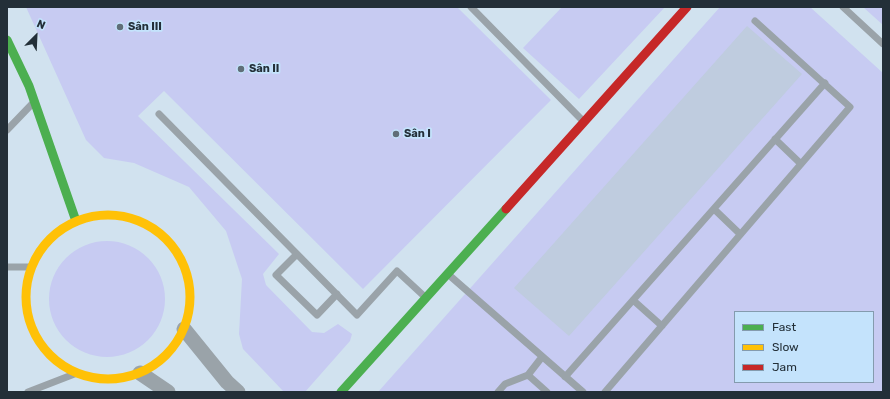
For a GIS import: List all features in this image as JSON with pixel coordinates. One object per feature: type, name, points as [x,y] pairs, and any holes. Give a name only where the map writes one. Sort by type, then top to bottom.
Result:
[{"type":"street","points":[[341,392],[687,7]]},
{"type":"street","points":[[7,40],[35,101],[76,221]]},
{"type":"street","points":[[103,215],[130,218],[156,230],[175,250],[188,275],[190,302],[184,329],[174,348],[158,363],[140,373],[119,379],[105,379],[77,373],[55,360],[38,340],[28,317],[26,292],[31,267],[42,248],[57,232],[76,221],[103,215]]},
{"type":"street","points":[[184,329],[227,382],[238,392]]},
{"type":"street","points":[[140,373],[168,392]]},
{"type":"lane","points":[[471,7],[584,122]]},
{"type":"lane","points":[[843,7],[883,44]]},
{"type":"lane","points":[[605,392],[850,107],[755,20]]},
{"type":"lane","points":[[565,377],[824,83]]},
{"type":"lane","points":[[7,130],[35,101]]},
{"type":"lane","points":[[159,114],[357,315],[397,271],[426,298]]},
{"type":"lane","points":[[775,140],[801,164]]},
{"type":"lane","points":[[714,209],[740,234]]},
{"type":"lane","points":[[297,254],[276,275],[317,315],[337,294]]},
{"type":"lane","points":[[7,267],[31,267]]},
{"type":"lane","points":[[447,274],[583,392]]},
{"type":"lane","points":[[633,300],[662,326]]},
{"type":"lane","points":[[498,392],[505,384],[528,375],[542,357]]},
{"type":"lane","points":[[28,392],[77,373]]},
{"type":"lane","points":[[528,375],[547,392]]},
{"type":"shaded area","points":[[26,7],[457,7],[551,100],[363,289],[164,91],[138,116],[279,254],[263,274],[266,285],[312,332],[324,333],[338,324],[352,334],[350,341],[305,392],[284,392],[243,349],[239,334],[242,279],[226,231],[189,187],[134,163],[104,158],[86,140]]},
{"type":"shaded area","points":[[562,7],[665,7],[579,99],[523,48]]},
{"type":"shaded area","points":[[720,7],[810,7],[883,73],[883,392],[378,392]]},
{"type":"shaded area","points":[[863,7],[883,7],[883,25]]},
{"type":"shaded area","points":[[107,241],[129,245],[148,258],[161,277],[165,299],[161,321],[148,340],[129,353],[107,357],[85,353],[66,340],[53,321],[49,299],[53,277],[66,258],[85,245]]},
{"type":"building","points":[[747,26],[802,74],[569,336],[514,288]]},
{"type":"traffic: fast","points":[[7,40],[29,86],[76,221]]},
{"type":"traffic: fast","points":[[341,392],[506,209]]},
{"type":"traffic: slow","points":[[108,215],[139,221],[166,239],[184,266],[190,297],[184,328],[166,355],[139,373],[108,379],[77,373],[50,355],[32,328],[26,297],[32,266],[50,239],[77,221],[108,215]]},
{"type":"traffic: jam","points":[[506,209],[687,7]]},
{"type":"place","name":"Sân III","points":[[120,27]]},
{"type":"place","name":"Sân II","points":[[241,69]]},
{"type":"place","name":"Sân I","points":[[396,134]]}]
